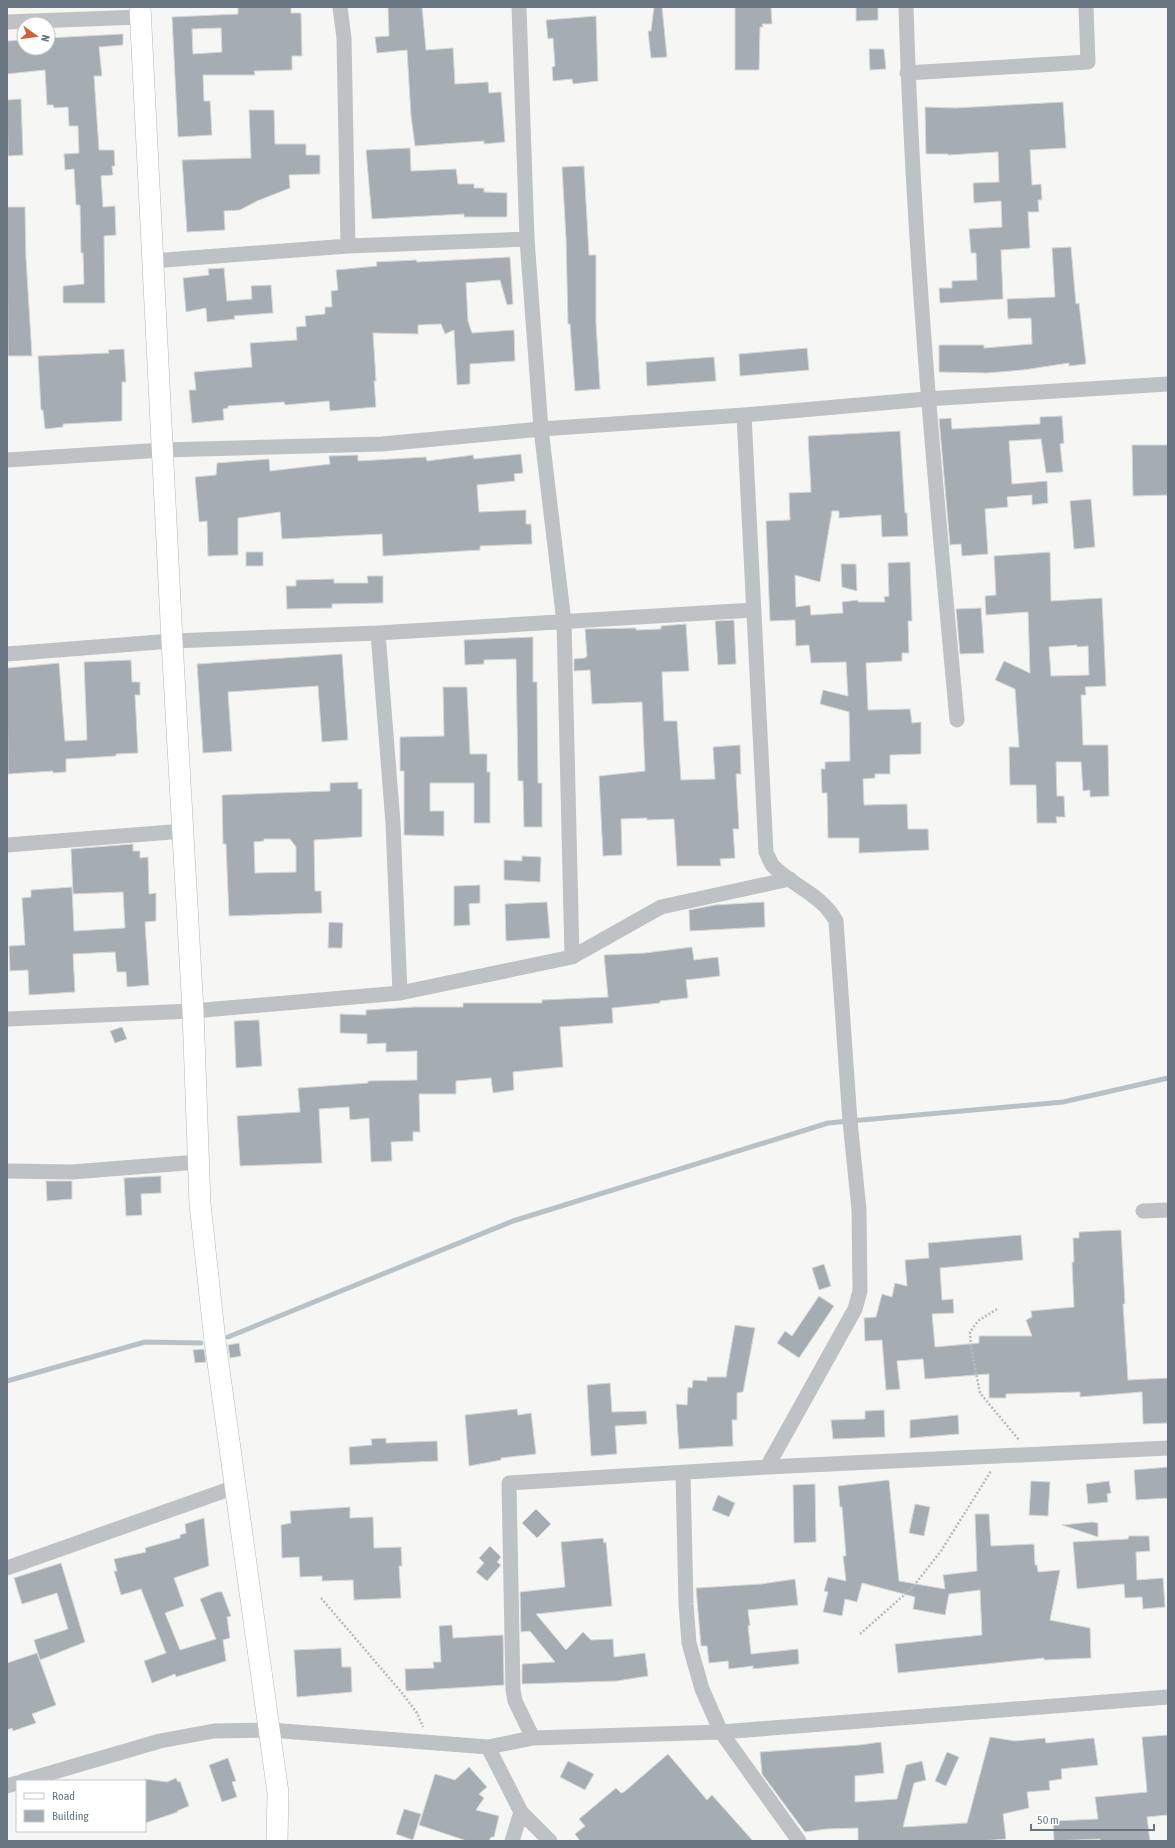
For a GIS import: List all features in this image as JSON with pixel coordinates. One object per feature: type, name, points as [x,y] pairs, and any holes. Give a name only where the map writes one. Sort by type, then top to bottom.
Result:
[{"type":"street","points":[[340,7],[344,38],[348,246]]},
{"type":"street","points":[[518,7],[527,239],[541,429],[564,622],[572,956]]},
{"type":"street","points":[[906,7],[908,73],[927,399],[957,720]]},
{"type":"street","points":[[908,73],[1088,62],[1086,7]]},
{"type":"street","points":[[7,22],[141,12],[152,262],[193,1012],[200,1204],[215,1341],[278,1793],[277,1841]]},
{"type":"street","points":[[152,262],[348,246],[527,239]]},
{"type":"street","points":[[7,460],[163,450],[382,444],[541,429],[744,415],[927,399],[1168,384]]},
{"type":"street","points":[[744,415],[766,852],[772,865],[829,909],[836,921],[850,1121],[859,1210],[860,1291],[855,1309],[766,1467]]},
{"type":"street","points":[[7,654],[172,641],[378,633],[753,610]]},
{"type":"street","points":[[378,633],[393,823],[400,993]]},
{"type":"street","points":[[7,845],[184,832]]},
{"type":"street","points":[[7,1020],[193,1012],[400,993],[572,956],[662,907],[790,879]]},
{"type":"street","points":[[7,1171],[72,1172],[198,1162]]},
{"type":"street","points":[[1143,1211],[1168,1210]]},
{"type":"street","points":[[533,1738],[515,1701],[513,1690],[509,1483],[683,1474],[766,1467],[1168,1448]]},
{"type":"street","points":[[683,1474],[686,1604],[689,1643],[702,1689],[721,1732],[799,1841]]},
{"type":"street","points":[[7,1568],[235,1488]]},
{"type":"street","points":[[26,1780],[160,1741],[214,1731],[270,1730],[488,1747],[533,1738],[721,1732],[1168,1697]]},
{"type":"street","points":[[488,1747],[521,1812],[550,1841]]},
{"type":"street","points":[[512,1841],[521,1812]]},
{"type":"path","points":[[997,1309],[978,1321],[970,1332],[971,1347],[980,1392],[1032,1454]]},
{"type":"path","points":[[860,1634],[912,1588],[941,1551],[1001,1456]]},
{"type":"path","points":[[321,1598],[402,1693],[417,1713],[430,1743]]},
{"type":"building","points":[[238,7],[291,7],[291,13],[301,13],[302,56],[292,56],[292,70],[254,71],[255,75],[203,75],[204,101],[210,101],[212,135],[178,137],[172,17],[238,14]],"holes":[[[221,28],[222,52],[193,54],[192,29]]]},
{"type":"building","points":[[388,7],[422,7],[426,50],[453,48],[455,84],[488,82],[489,93],[501,92],[505,142],[484,144],[484,141],[415,146],[411,116],[407,50],[377,53],[375,37],[389,36]]},
{"type":"building","points":[[654,7],[662,7],[667,57],[651,58],[648,31],[651,31]]},
{"type":"building","points":[[735,7],[771,7],[772,24],[762,24],[763,27],[760,27],[759,70],[735,70]]},
{"type":"building","points":[[856,7],[878,7],[878,20],[856,21]]},
{"type":"building","points":[[596,16],[598,81],[573,84],[572,79],[553,81],[552,67],[555,66],[553,38],[548,39],[546,20]]},
{"type":"building","points":[[123,34],[123,45],[99,47],[102,76],[94,76],[99,150],[114,150],[115,166],[112,166],[113,175],[101,176],[103,207],[115,206],[116,235],[104,236],[105,303],[63,303],[63,286],[84,284],[83,253],[81,253],[80,205],[76,205],[74,169],[65,170],[64,154],[79,153],[78,126],[69,126],[68,107],[54,108],[53,105],[47,105],[45,70],[7,74],[7,41],[16,40],[16,56],[56,56],[56,38]]},
{"type":"building","points":[[869,49],[884,49],[886,69],[870,70]]},
{"type":"building","points":[[21,99],[23,155],[8,156],[7,100]]},
{"type":"building","points":[[1063,102],[1066,148],[1030,150],[1032,185],[1041,184],[1042,200],[1038,200],[1039,212],[1028,212],[1030,248],[1001,250],[1003,299],[940,303],[939,288],[952,288],[952,281],[977,280],[976,253],[971,253],[969,229],[1002,227],[1001,201],[974,203],[973,183],[999,182],[998,152],[948,155],[926,154],[925,107],[955,108]]},
{"type":"building","points":[[249,110],[274,110],[275,144],[306,144],[306,155],[320,155],[320,174],[289,175],[290,188],[257,201],[240,210],[224,211],[225,230],[187,232],[182,160],[251,158]]},
{"type":"building","points":[[410,148],[411,171],[456,169],[458,184],[474,184],[474,188],[484,188],[484,192],[507,193],[507,217],[464,217],[464,214],[372,219],[366,150]]},
{"type":"building","points":[[584,166],[589,255],[596,255],[596,323],[600,389],[575,391],[570,324],[568,324],[566,238],[562,167]]},
{"type":"building","points":[[7,207],[25,207],[26,258],[32,356],[8,356]]},
{"type":"building","points":[[1071,247],[1076,304],[1079,303],[1086,364],[1069,366],[1069,363],[1023,370],[987,373],[939,372],[939,345],[984,345],[984,348],[1032,344],[1031,318],[1008,319],[1007,299],[1055,297],[1052,248]]},
{"type":"building","points":[[510,257],[513,304],[507,305],[500,280],[466,283],[468,321],[472,333],[514,330],[515,361],[470,364],[470,384],[457,385],[454,330],[445,334],[441,324],[418,325],[418,334],[373,333],[376,407],[330,411],[329,401],[285,405],[284,402],[228,406],[228,408],[223,409],[224,420],[192,423],[189,390],[196,390],[194,372],[252,367],[250,343],[297,340],[296,327],[306,326],[305,316],[325,314],[325,307],[332,307],[331,291],[338,290],[336,270],[377,266],[376,262],[416,260],[417,262]]},
{"type":"building","points":[[224,268],[227,301],[252,299],[251,286],[271,285],[273,313],[234,316],[235,319],[207,322],[206,308],[186,312],[183,278],[209,275],[208,269]]},
{"type":"building","points":[[807,348],[809,370],[740,376],[739,354]]},
{"type":"building","points":[[124,349],[126,382],[122,382],[122,421],[63,424],[63,427],[45,429],[43,410],[41,410],[38,356],[109,353],[108,350]]},
{"type":"building","points":[[714,357],[716,381],[647,386],[646,362]]},
{"type":"building","points":[[1062,416],[1064,443],[1060,444],[1063,472],[1046,473],[1041,439],[1009,441],[1012,484],[1047,481],[1048,503],[1032,505],[1032,495],[1007,497],[1008,507],[985,509],[988,554],[962,556],[961,544],[950,545],[939,419],[951,418],[952,429],[1040,424],[1040,417]]},
{"type":"building","points":[[900,431],[905,513],[907,513],[908,536],[882,537],[881,515],[839,518],[839,511],[832,511],[820,582],[795,575],[796,607],[810,605],[811,615],[843,613],[842,602],[858,600],[858,602],[885,602],[884,597],[889,596],[888,563],[910,562],[912,621],[908,621],[909,653],[902,653],[902,661],[866,663],[868,710],[910,709],[912,723],[921,722],[921,754],[890,755],[890,774],[875,774],[875,778],[863,779],[864,805],[907,804],[908,829],[928,829],[929,850],[859,853],[859,838],[828,838],[827,793],[822,793],[821,769],[825,769],[825,762],[850,761],[849,712],[820,704],[823,690],[848,696],[846,662],[811,663],[809,645],[796,646],[795,620],[770,621],[766,521],[790,520],[789,493],[811,492],[808,436]]},
{"type":"building","points":[[1132,445],[1168,445],[1168,495],[1133,496]]},
{"type":"building","points":[[521,454],[523,473],[514,474],[515,481],[477,485],[479,512],[526,510],[526,524],[531,524],[532,544],[480,546],[480,550],[383,556],[382,534],[282,539],[280,512],[238,518],[238,555],[208,556],[207,521],[199,522],[195,477],[216,475],[217,463],[269,459],[270,471],[330,464],[329,456],[358,455],[358,461],[426,457],[427,461],[473,455],[474,459]]},
{"type":"building","points":[[1091,499],[1095,547],[1074,549],[1070,501]]},
{"type":"building","points":[[246,552],[263,552],[263,566],[246,566]]},
{"type":"building","points":[[1050,552],[1051,601],[1102,598],[1106,686],[1085,687],[1086,695],[1081,695],[1083,745],[1108,745],[1109,796],[1090,797],[1090,790],[1083,791],[1081,762],[1056,762],[1057,796],[1064,796],[1065,817],[1056,817],[1057,823],[1037,823],[1036,785],[1010,785],[1009,747],[1019,747],[1015,689],[995,680],[1004,661],[1030,673],[1028,612],[986,615],[985,596],[996,595],[994,556]],"holes":[[[1077,645],[1077,647],[1088,646],[1089,675],[1051,676],[1049,647]]]},
{"type":"building","points":[[841,564],[856,564],[857,591],[842,587]]},
{"type":"building","points":[[367,576],[383,576],[383,603],[332,604],[332,608],[287,609],[286,586],[296,586],[296,580],[334,579],[334,583],[368,583]]},
{"type":"building","points":[[981,608],[984,653],[960,654],[956,609]]},
{"type":"building","points":[[734,620],[736,664],[718,665],[715,621]]},
{"type":"building","points":[[686,624],[689,671],[662,672],[664,721],[677,721],[681,780],[715,779],[713,747],[740,745],[741,774],[736,774],[739,829],[733,829],[735,858],[720,859],[721,866],[677,866],[674,819],[647,820],[647,818],[621,819],[622,855],[603,856],[599,776],[645,771],[642,702],[592,704],[590,670],[574,671],[574,659],[585,658],[587,656],[585,629],[661,629],[661,626]]},
{"type":"building","points":[[533,637],[533,682],[537,682],[538,783],[542,783],[542,827],[524,827],[523,781],[518,781],[516,659],[484,660],[484,664],[465,665],[464,640]]},
{"type":"building","points":[[342,654],[348,740],[322,742],[318,686],[228,692],[232,751],[203,753],[197,664]]},
{"type":"building","points":[[131,660],[132,682],[140,682],[140,695],[135,695],[138,753],[66,759],[66,772],[53,773],[53,771],[8,774],[7,668],[59,663],[65,741],[87,740],[84,662]]},
{"type":"building","points":[[443,687],[467,687],[470,754],[487,754],[487,772],[490,772],[490,823],[474,823],[474,783],[430,783],[430,811],[444,811],[444,836],[404,835],[404,771],[400,771],[400,737],[444,736]]},
{"type":"building","points":[[358,782],[358,789],[362,789],[362,837],[314,840],[315,891],[321,891],[322,913],[229,916],[226,844],[223,844],[222,795],[330,791],[330,783]],"holes":[[[264,839],[290,839],[296,847],[296,872],[255,873],[254,842],[264,841]]]},
{"type":"building","points":[[133,844],[133,851],[140,851],[140,858],[148,857],[149,894],[156,893],[156,921],[145,922],[149,985],[127,987],[126,972],[117,972],[115,952],[73,954],[75,992],[29,995],[28,970],[10,971],[9,946],[25,945],[22,898],[31,897],[31,890],[72,887],[74,931],[125,928],[123,892],[73,894],[71,849]]},
{"type":"building","points":[[522,856],[541,857],[540,882],[504,880],[504,860],[522,861]]},
{"type":"building","points":[[480,885],[480,903],[469,904],[470,925],[454,926],[454,886]]},
{"type":"building","points":[[547,902],[550,938],[506,941],[505,904]]},
{"type":"building","points":[[764,902],[765,927],[690,931],[689,910],[715,905]]},
{"type":"building","points":[[329,922],[343,923],[342,948],[328,948]]},
{"type":"building","points":[[692,947],[694,960],[718,957],[720,976],[686,980],[688,998],[660,1001],[660,1003],[612,1008],[613,1023],[560,1027],[563,1067],[513,1072],[514,1090],[493,1093],[491,1078],[456,1081],[456,1094],[419,1094],[420,1132],[413,1132],[413,1141],[391,1142],[392,1161],[371,1162],[369,1118],[350,1120],[349,1107],[319,1109],[322,1163],[240,1166],[237,1116],[300,1112],[298,1088],[368,1083],[368,1081],[417,1080],[417,1051],[386,1052],[386,1043],[367,1044],[367,1034],[340,1033],[340,1014],[366,1015],[366,1010],[414,1007],[463,1007],[463,1003],[542,1003],[542,1000],[608,997],[604,955],[645,953]]},
{"type":"building","points":[[259,1020],[262,1066],[236,1068],[234,1021]]},
{"type":"building","points":[[122,1027],[127,1039],[115,1043],[110,1031]]},
{"type":"building","points":[[161,1176],[161,1193],[141,1194],[142,1215],[126,1216],[124,1178]]},
{"type":"building","points":[[46,1181],[72,1181],[72,1199],[47,1201]]},
{"type":"building","points":[[1121,1230],[1125,1304],[1123,1304],[1128,1380],[1168,1378],[1168,1423],[1143,1424],[1142,1392],[1080,1397],[1080,1392],[1006,1394],[1006,1398],[989,1398],[989,1374],[925,1379],[923,1359],[897,1361],[900,1389],[886,1390],[882,1340],[865,1341],[864,1318],[876,1317],[882,1294],[892,1297],[895,1283],[907,1286],[905,1260],[929,1258],[928,1243],[1021,1235],[1023,1260],[940,1268],[942,1300],[953,1299],[954,1313],[932,1314],[935,1347],[979,1343],[979,1336],[1032,1336],[1026,1320],[1032,1317],[1031,1311],[1074,1307],[1072,1262],[1074,1262],[1073,1238],[1079,1238],[1079,1232]]},
{"type":"building","points":[[824,1264],[831,1286],[819,1290],[812,1268]]},
{"type":"building","points":[[819,1296],[834,1306],[799,1358],[777,1343],[785,1331],[792,1336]]},
{"type":"building","points":[[735,1325],[755,1328],[743,1392],[737,1393],[737,1420],[732,1420],[733,1446],[679,1449],[676,1404],[687,1405],[688,1387],[692,1388],[693,1380],[707,1381],[707,1377],[726,1377]]},
{"type":"building","points":[[239,1343],[241,1356],[230,1358],[228,1345]]},
{"type":"building","points":[[204,1349],[206,1362],[195,1363],[193,1350]]},
{"type":"building","points":[[610,1383],[612,1412],[646,1411],[647,1424],[615,1426],[617,1454],[591,1456],[587,1385]]},
{"type":"building","points":[[517,1409],[518,1415],[531,1413],[536,1454],[501,1458],[501,1460],[469,1466],[465,1415]]},
{"type":"building","points":[[884,1410],[885,1437],[833,1439],[831,1420],[865,1419],[865,1411]]},
{"type":"building","points":[[958,1415],[959,1434],[910,1438],[910,1420]]},
{"type":"building","points":[[386,1438],[386,1443],[437,1441],[438,1461],[350,1465],[349,1447],[372,1445],[371,1439]]},
{"type":"building","points":[[1168,1467],[1168,1498],[1136,1500],[1134,1470]]},
{"type":"building","points":[[889,1480],[899,1581],[945,1589],[943,1575],[977,1571],[975,1514],[989,1514],[991,1546],[1034,1544],[1035,1565],[1037,1565],[1038,1572],[1060,1570],[1050,1620],[1090,1628],[1091,1658],[1044,1660],[1044,1658],[898,1673],[895,1644],[982,1635],[980,1590],[949,1594],[945,1615],[913,1609],[915,1597],[862,1583],[857,1602],[845,1599],[842,1616],[823,1612],[828,1592],[824,1591],[828,1577],[846,1581],[843,1556],[846,1556],[842,1507],[840,1507],[838,1486]]},
{"type":"building","points":[[1031,1481],[1050,1482],[1048,1516],[1029,1515]]},
{"type":"building","points":[[1109,1481],[1111,1493],[1107,1494],[1108,1502],[1088,1504],[1086,1484]]},
{"type":"building","points":[[815,1484],[816,1542],[794,1543],[793,1485]]},
{"type":"building","points":[[718,1495],[735,1503],[729,1517],[712,1510]]},
{"type":"building","points":[[915,1504],[930,1507],[924,1536],[909,1533]]},
{"type":"building","points":[[350,1507],[350,1518],[373,1517],[374,1548],[401,1547],[402,1566],[399,1566],[401,1598],[354,1600],[353,1580],[322,1581],[322,1576],[300,1577],[299,1557],[282,1558],[281,1525],[291,1523],[290,1511]]},
{"type":"building","points":[[536,1509],[551,1524],[537,1538],[522,1523]]},
{"type":"building","points":[[204,1518],[209,1566],[174,1578],[184,1606],[165,1613],[180,1650],[216,1639],[200,1599],[217,1592],[222,1592],[231,1616],[227,1617],[230,1638],[223,1640],[226,1661],[176,1677],[175,1674],[152,1683],[144,1661],[166,1653],[141,1589],[121,1595],[114,1571],[117,1571],[114,1559],[146,1552],[145,1548],[180,1538],[180,1535],[186,1533],[185,1524]]},
{"type":"building","points":[[1092,1522],[1098,1523],[1098,1537],[1062,1525]]},
{"type":"building","points":[[1129,1536],[1149,1536],[1150,1551],[1136,1552],[1137,1580],[1163,1578],[1165,1607],[1143,1609],[1142,1597],[1125,1598],[1124,1584],[1077,1589],[1073,1542],[1128,1539]]},
{"type":"building","points":[[603,1538],[604,1543],[606,1542],[612,1606],[536,1614],[566,1650],[583,1632],[591,1640],[613,1639],[614,1657],[645,1653],[648,1676],[617,1681],[522,1684],[522,1664],[555,1662],[530,1631],[521,1632],[520,1592],[565,1587],[561,1542]]},
{"type":"building","points":[[490,1546],[501,1557],[497,1562],[501,1565],[487,1581],[476,1572],[484,1563],[479,1558]]},
{"type":"building","points":[[61,1563],[85,1642],[40,1660],[34,1640],[68,1629],[57,1593],[22,1604],[14,1578]]},
{"type":"building","points":[[795,1579],[798,1605],[748,1610],[750,1625],[748,1626],[751,1654],[798,1649],[799,1664],[753,1669],[753,1666],[729,1669],[728,1661],[709,1663],[707,1646],[701,1646],[696,1588],[761,1584]]},
{"type":"building","points":[[452,1625],[453,1638],[503,1635],[504,1685],[406,1691],[405,1669],[434,1668],[433,1662],[441,1662],[439,1626]]},
{"type":"building","points":[[341,1648],[342,1667],[351,1667],[352,1692],[297,1697],[294,1650]]},
{"type":"building","points":[[37,1653],[56,1705],[32,1714],[36,1723],[13,1731],[12,1728],[7,1730],[7,1663]]},
{"type":"building","points":[[1168,1735],[1168,1815],[1147,1817],[1150,1841],[1100,1841],[1100,1839],[1054,1841],[1053,1821],[1098,1819],[1095,1797],[1147,1792],[1142,1737]]},
{"type":"building","points":[[990,1737],[1015,1741],[1045,1738],[1046,1743],[1094,1738],[1098,1765],[1061,1769],[1062,1779],[1049,1781],[1050,1790],[1027,1792],[1029,1808],[1003,1814],[1006,1839],[982,1841],[858,1841],[858,1828],[826,1829],[805,1832],[762,1774],[760,1752],[881,1742],[884,1773],[855,1776],[855,1802],[897,1799],[906,1765],[922,1761],[926,1780],[914,1783],[903,1827],[967,1823]]},
{"type":"building","points":[[947,1752],[959,1757],[946,1786],[935,1781]]},
{"type":"building","points":[[668,1754],[707,1800],[712,1795],[753,1841],[580,1841],[575,1834],[585,1826],[579,1819],[616,1788],[621,1793],[624,1792]]},
{"type":"building","points":[[228,1758],[236,1781],[232,1782],[237,1797],[222,1802],[209,1765]]},
{"type":"building","points":[[568,1761],[594,1774],[585,1790],[560,1777]]},
{"type":"building","points":[[469,1767],[487,1787],[479,1794],[484,1798],[476,1810],[499,1816],[494,1837],[491,1837],[489,1841],[467,1841],[419,1825],[435,1774],[455,1780]]},
{"type":"building","points":[[176,1778],[178,1782],[180,1781],[189,1806],[177,1811],[178,1812],[146,1823],[145,1779],[167,1782]]},
{"type":"building","points":[[404,1809],[421,1814],[413,1840],[396,1834]]},
{"type":"waterway","points":[[228,1337],[513,1221],[828,1123],[1063,1102],[1168,1078]]},
{"type":"waterway","points":[[7,1381],[145,1342],[201,1343]]}]
